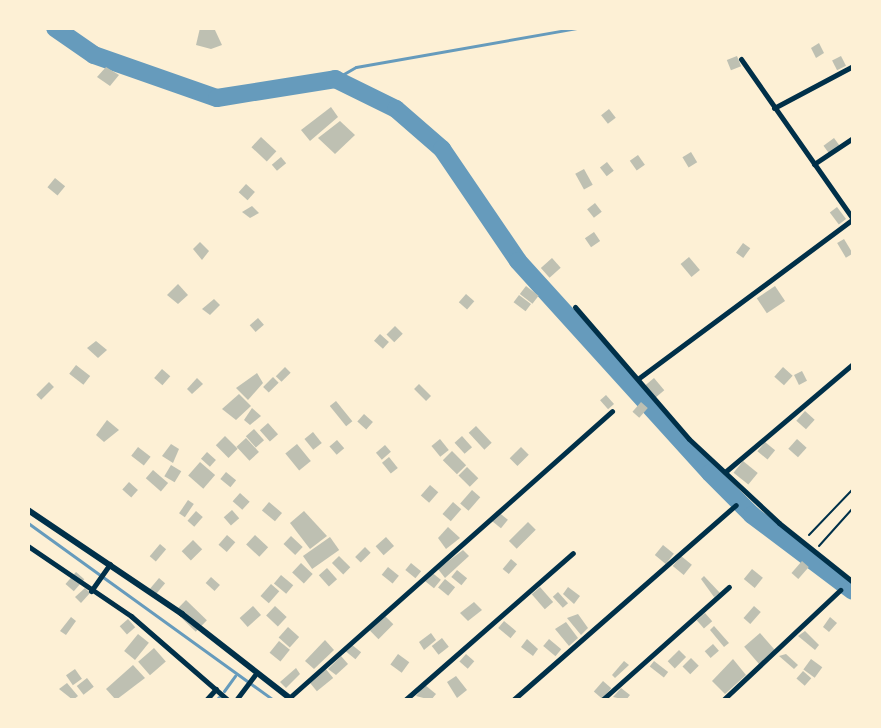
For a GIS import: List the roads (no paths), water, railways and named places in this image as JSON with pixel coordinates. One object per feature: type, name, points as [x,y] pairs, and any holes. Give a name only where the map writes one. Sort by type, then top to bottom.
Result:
[{"type":"street","points":[[639,378],[853,219],[741,59]]},
{"type":"street","points":[[774,108],[853,66]]},
{"type":"street","points":[[814,164],[853,138]]},
{"type":"street","points":[[575,307],[725,472],[853,582]]},
{"type":"street","points":[[725,472],[853,364]]},
{"type":"street","points":[[28,510],[111,563],[255,675],[291,699],[612,411]]},
{"type":"street","points":[[513,700],[736,505]]},
{"type":"street","points":[[28,546],[142,625],[228,700]]},
{"type":"street","points":[[405,700],[573,553]]},
{"type":"street","points":[[91,591],[111,563]]},
{"type":"street","points":[[602,700],[729,587]]},
{"type":"street","points":[[723,700],[840,590]]},
{"type":"street","points":[[236,700],[255,675]]},
{"type":"street","points":[[206,700],[216,689]]},
{"type":"waterway","points":[[55,28],[94,55],[217,98],[335,79],[396,109],[442,149],[518,261],[710,473],[752,515],[853,591]]},
{"type":"waterway","points":[[335,79],[356,67],[577,28]]},
{"type":"waterway","points":[[28,523],[273,700]]},
{"type":"waterway","points":[[224,691],[235,676]]},
{"type":"waterway","points":[[216,700],[219,697]]}]
